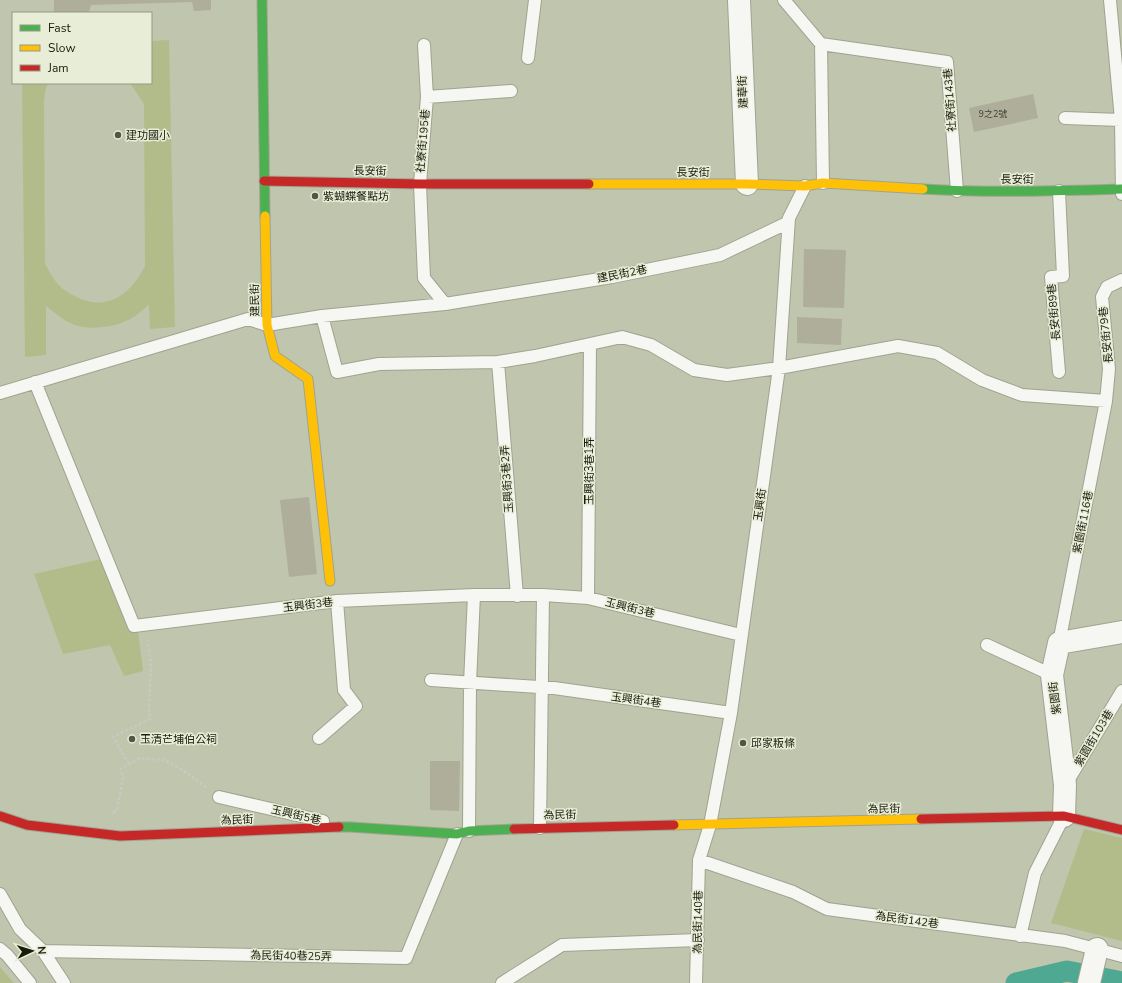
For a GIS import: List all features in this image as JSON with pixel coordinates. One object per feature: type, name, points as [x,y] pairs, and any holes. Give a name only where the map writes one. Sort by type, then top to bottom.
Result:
[{"type":"street","name":"建民街","points":[[262,0],[267,325],[274,356],[308,379],[330,581]]},
{"type":"street","name":"建華街","points":[[739,0],[747,184]]},
{"type":"street","name":"長安街","points":[[264,181],[420,184],[747,184],[805,186],[823,183],[957,191],[1122,191]]},
{"type":"street","points":[[1059,643],[1122,632]]},
{"type":"street","name":"紫園街","points":[[1059,643],[1052,675],[1065,785],[1064,816]]},
{"type":"street","name":"為民街","points":[[0,816],[27,825],[120,836],[350,827],[457,834],[469,831],[540,828],[1064,816],[1122,830]]},
{"type":"street","points":[[1089,983],[1097,949]]},
{"type":"lane","points":[[528,58],[535,0]]},
{"type":"lane","points":[[784,0],[821,44],[823,183]]},
{"type":"lane","points":[[1110,0],[1120,120],[1122,191]]},
{"type":"lane","name":"社寮街143巷","points":[[821,44],[947,62],[957,191]]},
{"type":"lane","name":"社寮街195巷","points":[[424,45],[427,97],[420,184],[424,278],[445,304]]},
{"type":"lane","name":"社寮街195巷","points":[[427,97],[511,91]]},
{"type":"lane","points":[[1066,118],[1120,120]]},
{"type":"lane","name":"玉興街","points":[[710,825],[731,713],[779,368],[789,218],[805,186]]},
{"type":"lane","name":"長安街89巷","points":[[1059,191],[1063,276],[1051,277],[1059,372]]},
{"type":"lane","name":"建民街2巷","points":[[267,325],[322,316],[445,304],[612,276],[720,255],[786,223],[789,218]]},
{"type":"lane","name":"長安街79巷","points":[[1106,401],[1109,369],[1102,297],[1107,286],[1122,280]]},
{"type":"lane","points":[[322,316],[337,372],[379,364],[498,362],[535,356],[622,337],[652,345],[694,370],[726,375],[779,368],[898,346],[937,353],[982,380],[1022,395],[1106,401]]},
{"type":"lane","points":[[0,393],[248,319],[267,325]]},
{"type":"lane","name":"玉興街3巷1弄","points":[[588,598],[590,344]]},
{"type":"lane","name":"玉興街3巷2弄","points":[[498,362],[517,596]]},
{"type":"lane","points":[[35,382],[134,626],[146,625]]},
{"type":"lane","name":"紫園街116巷","points":[[1059,643],[1106,401]]},
{"type":"lane","points":[[540,828],[543,595]]},
{"type":"lane","name":"玉興街3巷","points":[[146,625],[337,601],[543,595],[588,598],[741,635]]},
{"type":"lane","points":[[469,831],[470,683],[474,596]]},
{"type":"lane","points":[[319,738],[356,706],[344,690],[337,601]]},
{"type":"lane","points":[[987,645],[1052,675]]},
{"type":"lane","name":"玉興街4巷","points":[[431,680],[542,687],[731,713]]},
{"type":"lane","name":"紫園街103巷","points":[[1065,785],[1122,691]]},
{"type":"lane","name":"玉興街5巷","points":[[219,797],[350,827]]},
{"type":"lane","points":[[1020,936],[1035,873],[1064,816]]},
{"type":"lane","name":"為民街140巷","points":[[696,983],[700,860],[710,825]]},
{"type":"lane","name":"為民街40巷25弄","points":[[43,951],[406,958],[457,834]]},
{"type":"lane","name":"為民街142巷","points":[[700,860],[793,892],[827,909],[1065,941],[1122,956]]},
{"type":"lane","points":[[0,894],[20,929],[43,951],[64,983]]},
{"type":"lane","points":[[502,983],[562,945],[698,940]]},
{"type":"lane","points":[[0,949],[7,955],[30,983]]},
{"type":"path","points":[[129,765],[113,737],[150,719],[148,704],[151,666],[146,625]]},
{"type":"path","points":[[117,809],[123,778],[121,768],[140,758],[164,760],[181,769],[219,797]]},
{"type":"green space","points":[[169,40],[175,327],[150,329],[149,305],[126,321],[112,326],[98,328],[78,326],[69,323],[46,306],[46,355],[25,357],[22,84],[49,84],[46,87],[44,101],[45,264],[60,287],[76,297],[88,301],[110,301],[129,289],[145,266],[144,104],[131,84],[152,84],[152,41]]},
{"type":"green space","points":[[110,557],[137,623],[143,671],[124,676],[110,645],[63,654],[34,574]]},
{"type":"green space","points":[[1084,829],[1122,838],[1122,941],[1051,923]]},
{"type":"green space","points":[[0,967],[14,983],[0,983]]},
{"type":"building","points":[[54,0],[211,0],[211,10],[194,11],[192,2],[91,5],[89,12],[54,12]]},
{"type":"building","points":[[1033,94],[1038,118],[974,132],[969,108]]},
{"type":"building","points":[[804,249],[846,250],[844,308],[803,307]]},
{"type":"building","points":[[797,317],[842,319],[841,345],[797,343]]},
{"type":"building","points":[[309,497],[317,574],[289,577],[280,500]]},
{"type":"building","points":[[430,761],[460,761],[459,811],[430,810]]},
{"type":"waterway","points":[[1016,983],[1067,971],[1122,982]]},
{"type":"traffic: fast","points":[[262,0],[265,216]]},
{"type":"traffic: fast","points":[[923,189],[998,191],[1122,189]]},
{"type":"traffic: fast","points":[[339,827],[457,834],[469,831],[514,829]]},
{"type":"traffic: slow","points":[[589,184],[747,184],[805,186],[823,183],[923,189]]},
{"type":"traffic: slow","points":[[265,216],[267,325],[275,356],[308,379],[330,581]]},
{"type":"traffic: slow","points":[[674,825],[921,819]]},
{"type":"traffic: jam","points":[[264,181],[420,184],[589,184]]},
{"type":"traffic: jam","points":[[0,816],[27,825],[120,836],[339,827]]},
{"type":"traffic: jam","points":[[921,819],[1064,816],[1122,830]]},
{"type":"traffic: jam","points":[[514,829],[674,825]]},
{"type":"place","name":"建功國小","points":[[118,135]]},
{"type":"place","name":"紫蝴蝶餐點坊","points":[[315,196]]},
{"type":"place","name":"玉清芒埔伯公祠","points":[[132,739]]},
{"type":"place","name":"邱家粄條","points":[[743,743]]}]
